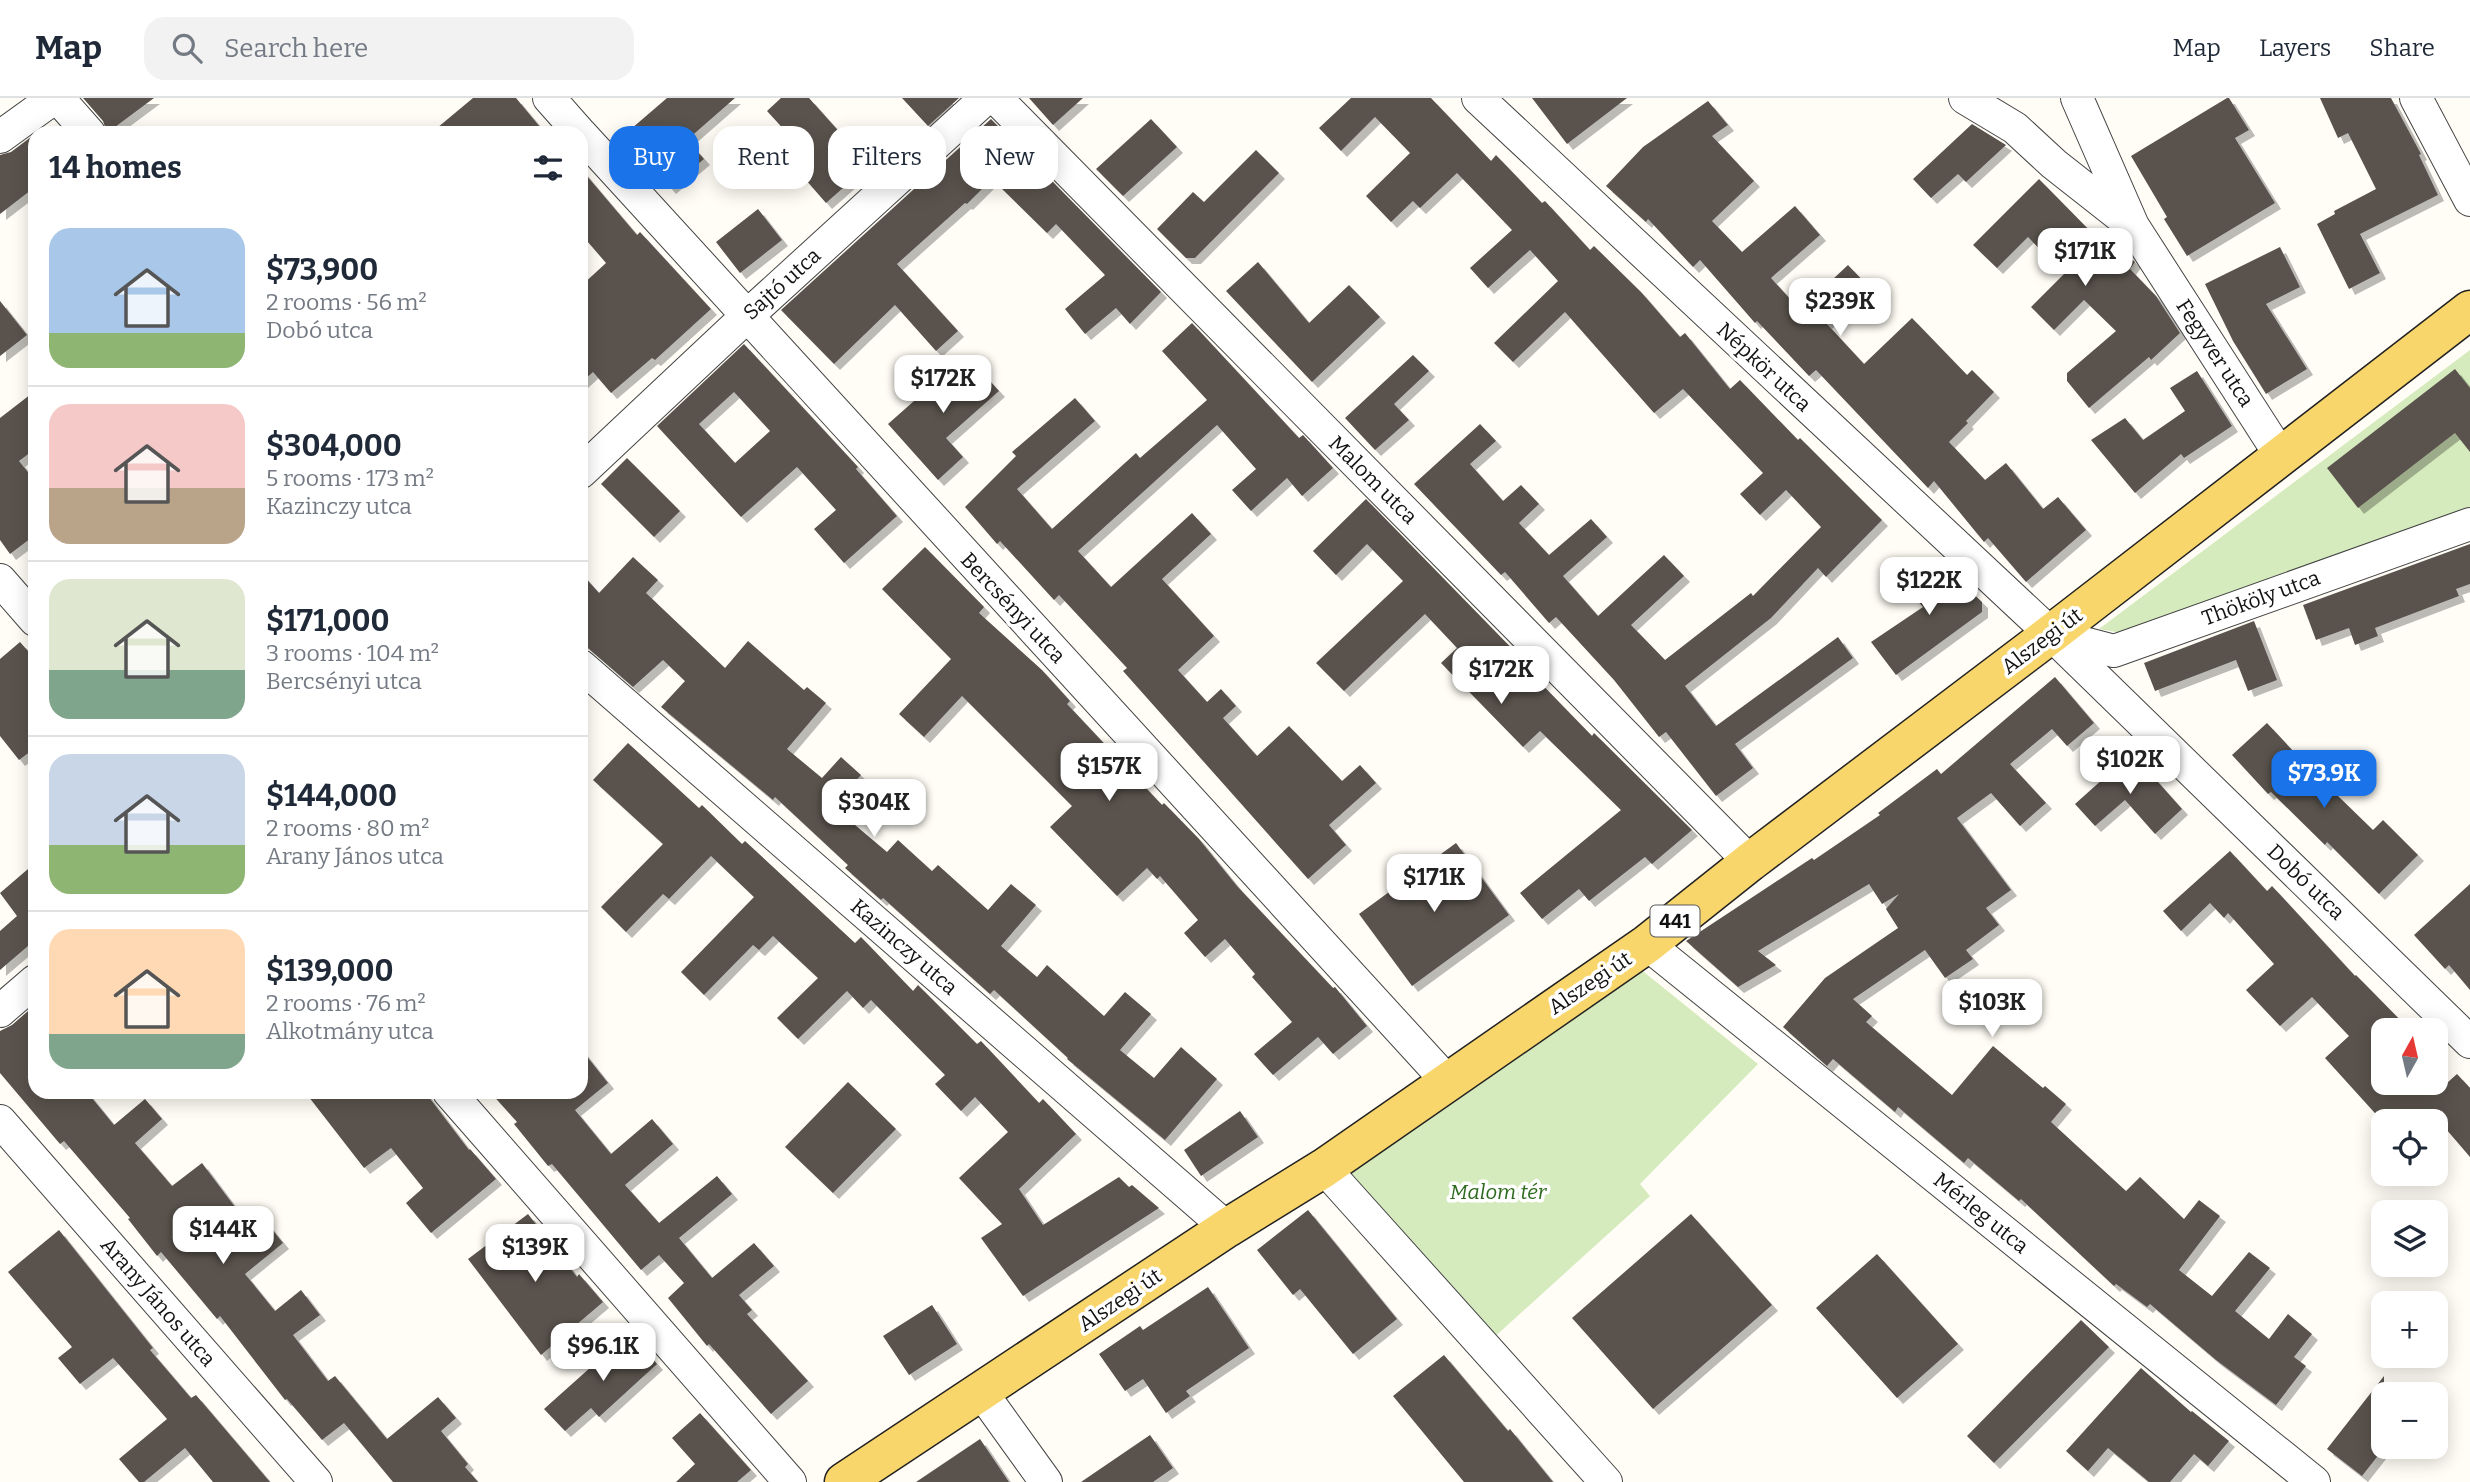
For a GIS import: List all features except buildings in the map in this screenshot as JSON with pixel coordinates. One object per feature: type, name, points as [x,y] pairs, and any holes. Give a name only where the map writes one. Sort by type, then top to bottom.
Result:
[{"type":"main road","name":"Alszegi út","points":[[844,1482],[1227,1228],[1324,1168],[1647,944],[1750,862],[2052,635],[2470,310]]},
{"type":"street","points":[[0,137],[56,98],[82,126]]},
{"type":"street","name":"Bercsényi utca","points":[[549,98],[575,126]]},
{"type":"street","name":"Sajtó utca","points":[[588,465],[986,98]]},
{"type":"street","name":"Malom utca","points":[[996,98],[1750,862]]},
{"type":"street","name":"Népkör utca","points":[[1478,98],[2052,635]]},
{"type":"street","points":[[1965,98],[2015,128],[2054,164],[2133,226]]},
{"type":"street","name":"Fegyver utca","points":[[2077,98],[2133,226],[2281,456]]},
{"type":"street","points":[[2416,98],[2470,200]]},
{"type":"street","name":"Bercsényi utca","points":[[588,141],[746,317],[1447,1081]]},
{"type":"street","name":"Thököly utca","points":[[2052,635],[2114,651],[2470,524]]},
{"type":"street","points":[[0,580],[28,612]]},
{"type":"street","name":"Dobó utca","points":[[2052,635],[2470,1042]]},
{"type":"street","name":"Kazinczy utca","points":[[588,672],[1227,1228]]},
{"type":"street","name":"Mérleg utca","points":[[1647,944],[2315,1482]]},
{"type":"street","points":[[0,1011],[28,987]]},
{"type":"street","points":[[455,1099],[790,1482]]},
{"type":"street","name":"Arany János utca","points":[[0,1121],[316,1482]]},
{"type":"street","points":[[1324,1168],[1606,1482]]},
{"type":"street","points":[[982,1393],[1046,1482]]},
{"type":"green space","points":[[2470,350],[2470,507],[2127,634],[2099,629]]},
{"type":"green space","name":"Malom tér","points":[[1634,964],[1758,1064],[1640,1184],[1650,1196],[1490,1341],[1343,1176]]}]
